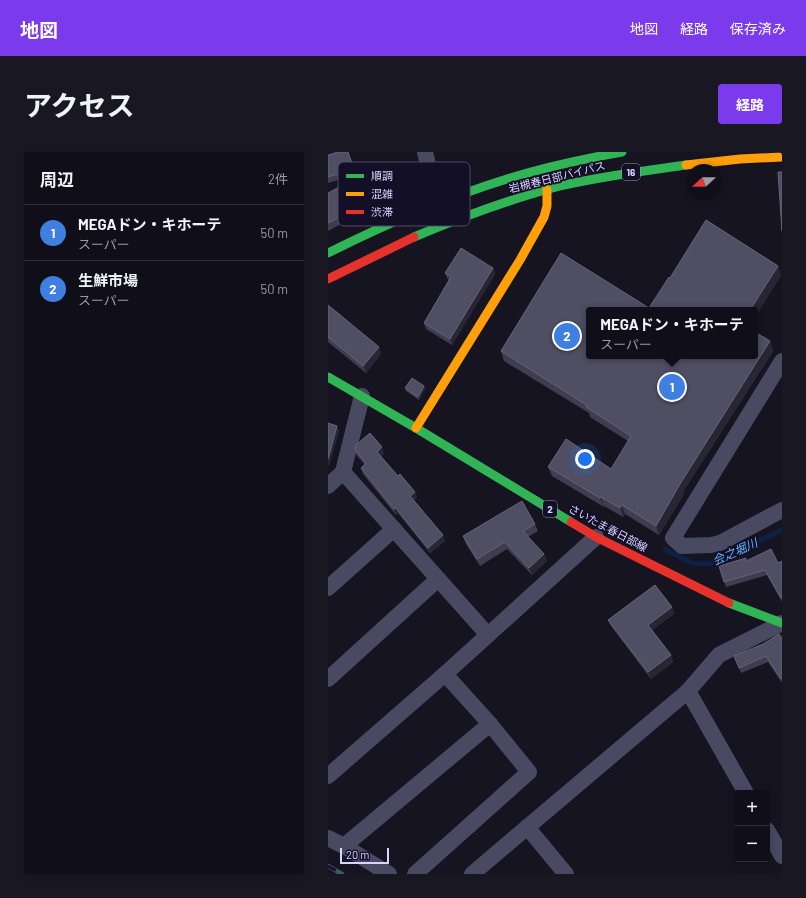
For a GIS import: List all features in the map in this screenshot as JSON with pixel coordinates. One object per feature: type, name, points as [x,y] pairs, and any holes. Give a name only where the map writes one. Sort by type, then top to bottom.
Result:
[{"type":"main road","name":"岩槻春日部バイパス","points":[[470,191],[550,168],[622,152]]},
{"type":"main road","name":"岩槻春日部バイパス","points":[[470,216],[547,190],[622,173],[714,161],[782,157]]},
{"type":"main road","points":[[416,428],[520,260],[544,216],[547,206],[547,190]]},
{"type":"main road","name":"岩槻春日部バイパス","points":[[328,253],[383,226]]},
{"type":"main road","name":"岩槻春日部バイパス","points":[[328,279],[374,255],[444,226]]},
{"type":"main road","name":"さいたま春日部線","points":[[328,377],[416,428],[596,537],[737,606],[782,623]]},
{"type":"street","points":[[425,152],[427,162]]},
{"type":"street","points":[[782,361],[673,538],[682,546],[711,545],[720,543],[782,510]]},
{"type":"street","points":[[328,486],[343,472],[362,396]]},
{"type":"street","points":[[343,472],[488,635]]},
{"type":"street","points":[[328,588],[394,529]]},
{"type":"street","points":[[328,776],[445,674],[596,537]]},
{"type":"street","points":[[328,679],[438,579]]},
{"type":"street","points":[[472,874],[688,691],[719,655],[782,623]]},
{"type":"street","points":[[415,874],[529,772],[490,724],[445,674]]},
{"type":"street","points":[[688,691],[744,790]]},
{"type":"street","points":[[344,846],[490,724]]},
{"type":"street","points":[[527,827],[566,874]]},
{"type":"street","points":[[770,835],[782,856]]},
{"type":"street","points":[[328,838],[344,846],[389,874]]},
{"type":"building","points":[[338,152],[348,152],[352,162],[338,162],[338,174],[328,177],[328,155]]},
{"type":"building","points":[[778,172],[782,172],[782,231]]},
{"type":"building","points":[[338,188],[338,218],[328,223],[328,193]]},
{"type":"building","points":[[706,220],[778,266],[752,307],[650,307],[669,277],[670,278]]},
{"type":"building","points":[[461,248],[493,268],[450,339],[424,323],[451,277],[445,273]]},
{"type":"building","points":[[561,253],[647,307],[586,307],[586,359],[758,359],[758,334],[770,341],[680,484],[656,526],[622,505],[620,508],[601,497],[600,498],[548,467],[566,439],[611,469],[631,436],[586,407],[588,406],[501,351]]},
{"type":"building","points":[[328,305],[379,347],[363,366],[328,337]]},
{"type":"building","points":[[412,378],[424,386],[418,397],[405,388]]},
{"type":"building","points":[[328,423],[337,426],[328,459]]},
{"type":"building","points":[[370,433],[382,447],[377,452],[398,476],[400,474],[415,492],[410,496],[443,535],[428,548],[361,468],[366,463],[355,450],[356,445]]},
{"type":"building","points":[[522,501],[535,524],[523,531],[544,554],[529,568],[505,542],[477,559],[463,536]]},
{"type":"building","points":[[771,549],[778,563],[782,561],[782,598],[765,570],[724,582],[719,566],[746,558],[746,561]]},
{"type":"building","points":[[655,585],[672,607],[648,625],[671,655],[648,672],[608,620]]},
{"type":"building","points":[[779,634],[782,638],[781,679],[766,656],[739,668],[734,656],[763,644]]},
{"type":"waterway","name":"会之堀川","points":[[665,549],[692,563],[709,564],[782,530]]},
{"type":"railway","points":[[328,866],[342,874]]},
{"type":"traffic: fast","points":[[470,191],[550,167],[622,152]]},
{"type":"traffic: fast","points":[[470,215],[523,197],[576,182],[686,165]]},
{"type":"traffic: fast","points":[[328,253],[385,226]]},
{"type":"traffic: fast","points":[[414,237],[440,226]]},
{"type":"traffic: fast","points":[[328,377],[416,428],[571,522]]},
{"type":"traffic: fast","points":[[729,603],[782,623]]},
{"type":"traffic: slow","points":[[695,164],[740,159],[782,157]]},
{"type":"traffic: slow","points":[[416,428],[520,260],[544,217],[547,206],[547,190]]},
{"type":"traffic: jam","points":[[328,279],[414,237]]},
{"type":"traffic: jam","points":[[571,522],[596,537],[729,603]]},
{"type":"place","name":"生鮮市場","points":[[567,336]]},
{"type":"place","name":"MEGAドン・キホーテ","points":[[672,387]]}]
